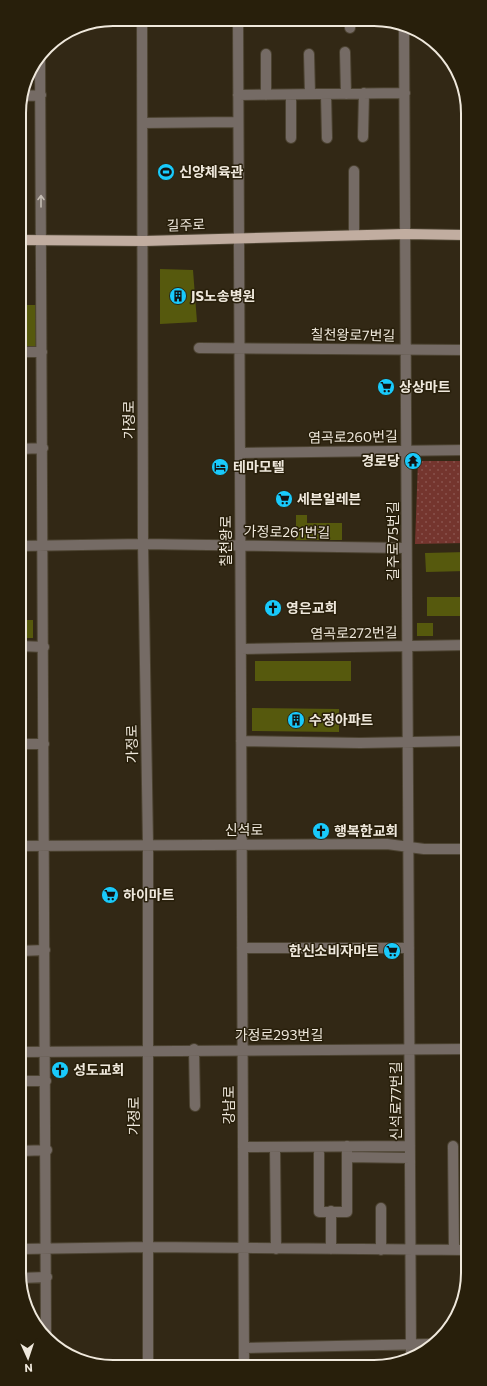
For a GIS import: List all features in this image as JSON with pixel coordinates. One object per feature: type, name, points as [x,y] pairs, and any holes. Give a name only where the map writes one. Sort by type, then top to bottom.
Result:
[{"type":"main road","name":"길주로","points":[[26,240],[144,240],[405,234],[461,235]]},
{"type":"main road","points":[[26,235],[41,240]]},
{"type":"main road","points":[[26,245],[41,240]]},
{"type":"street","name":"가정로","points":[[142,26],[144,240],[143,544],[148,844],[148,1360]]},
{"type":"street","name":"칠천왕로","points":[[238,26],[242,845]]},
{"type":"street","name":"길주로75번길","points":[[404,32],[409,847]]},
{"type":"street","points":[[345,52],[346,94]]},
{"type":"street","points":[[266,54],[266,95]]},
{"type":"street","points":[[309,54],[310,94]]},
{"type":"street","points":[[40,67],[47,1150],[46,1329]]},
{"type":"street","points":[[363,137],[364,93]]},
{"type":"street","points":[[238,95],[405,93]]},
{"type":"street","points":[[291,94],[292,138]]},
{"type":"street","points":[[326,94],[327,138]]},
{"type":"street","points":[[28,96],[40,95]]},
{"type":"street","points":[[143,123],[238,122]]},
{"type":"street","points":[[354,172],[354,235]]},
{"type":"street","name":"칠천왕로7번길","points":[[199,348],[461,350]]},
{"type":"street","points":[[26,352],[42,352]]},
{"type":"street","points":[[26,449],[43,448]]},
{"type":"street","name":"염곡로260번길","points":[[240,453],[461,450]]},
{"type":"street","name":"가정로261번길","points":[[26,546],[143,544],[406,548]]},
{"type":"street","name":"염곡로272번길","points":[[241,649],[461,645]]},
{"type":"street","points":[[26,646],[44,647]]},
{"type":"street","points":[[241,741],[461,742]]},
{"type":"street","points":[[26,744],[44,744]]},
{"type":"street","name":"신석로","points":[[26,846],[148,844],[387,844],[409,847],[461,849]]},
{"type":"street","name":"강남로","points":[[242,845],[244,1360]]},
{"type":"street","name":"신석로77번길","points":[[409,847],[411,1351]]},
{"type":"street","points":[[242,948],[409,948]]},
{"type":"street","points":[[26,951],[46,950]]},
{"type":"street","points":[[194,1049],[195,1106]]},
{"type":"street","name":"가정로293번길","points":[[26,1052],[194,1049],[461,1049]]},
{"type":"street","points":[[26,1081],[46,1081]]},
{"type":"street","points":[[347,1152],[410,1146]]},
{"type":"street","points":[[453,1146],[454,1250]]},
{"type":"street","points":[[243,1147],[275,1147],[410,1158]]},
{"type":"street","points":[[275,1147],[276,1249]]},
{"type":"street","points":[[26,1150],[47,1150]]},
{"type":"street","points":[[319,1153],[319,1212],[347,1212],[347,1152]]},
{"type":"street","points":[[381,1208],[381,1250]]},
{"type":"street","points":[[331,1212],[331,1249]]},
{"type":"street","points":[[26,1249],[149,1247],[461,1250]]},
{"type":"street","points":[[26,1278],[47,1278]]},
{"type":"street","points":[[244,1348],[424,1344]]},
{"type":"shaded area","points":[[418,461],[461,461],[461,543],[415,544]]},
{"type":"building","name":"JS노송병원","points":[[160,269],[193,270],[197,322],[160,324]]},
{"type":"building","points":[[26,305],[40,305],[41,350],[26,350]]},
{"type":"building","points":[[296,515],[307,515],[307,523],[342,523],[342,540],[296,540]]},
{"type":"building","points":[[461,552],[461,571],[426,572],[425,553]]},
{"type":"building","points":[[427,597],[461,597],[461,616],[427,616]]},
{"type":"building","points":[[26,620],[33,620],[33,638],[26,638]]},
{"type":"building","points":[[417,623],[433,623],[433,636],[417,636]]},
{"type":"building","points":[[255,661],[351,661],[351,681],[255,681]]},
{"type":"building","name":"수정아파트","points":[[252,708],[339,709],[339,732],[252,731]]},
{"type":"place","name":"신양체육관","points":[[166,172]]},
{"type":"place","name":"JS노송병원","points":[[178,296]]},
{"type":"place","name":"상상마트","points":[[386,387]]},
{"type":"place","name":"경로당","points":[[413,461]]},
{"type":"place","name":"테마모텔","points":[[220,467]]},
{"type":"place","name":"세븐일레븐","points":[[284,499]]},
{"type":"place","name":"영은교회","points":[[273,608]]},
{"type":"place","name":"수정아파트","points":[[296,720]]},
{"type":"place","name":"행복한교회","points":[[321,831]]},
{"type":"place","name":"하이마트","points":[[110,895]]},
{"type":"place","name":"한신소비자마트","points":[[392,951]]},
{"type":"place","name":"성도교회","points":[[60,1070]]}]
